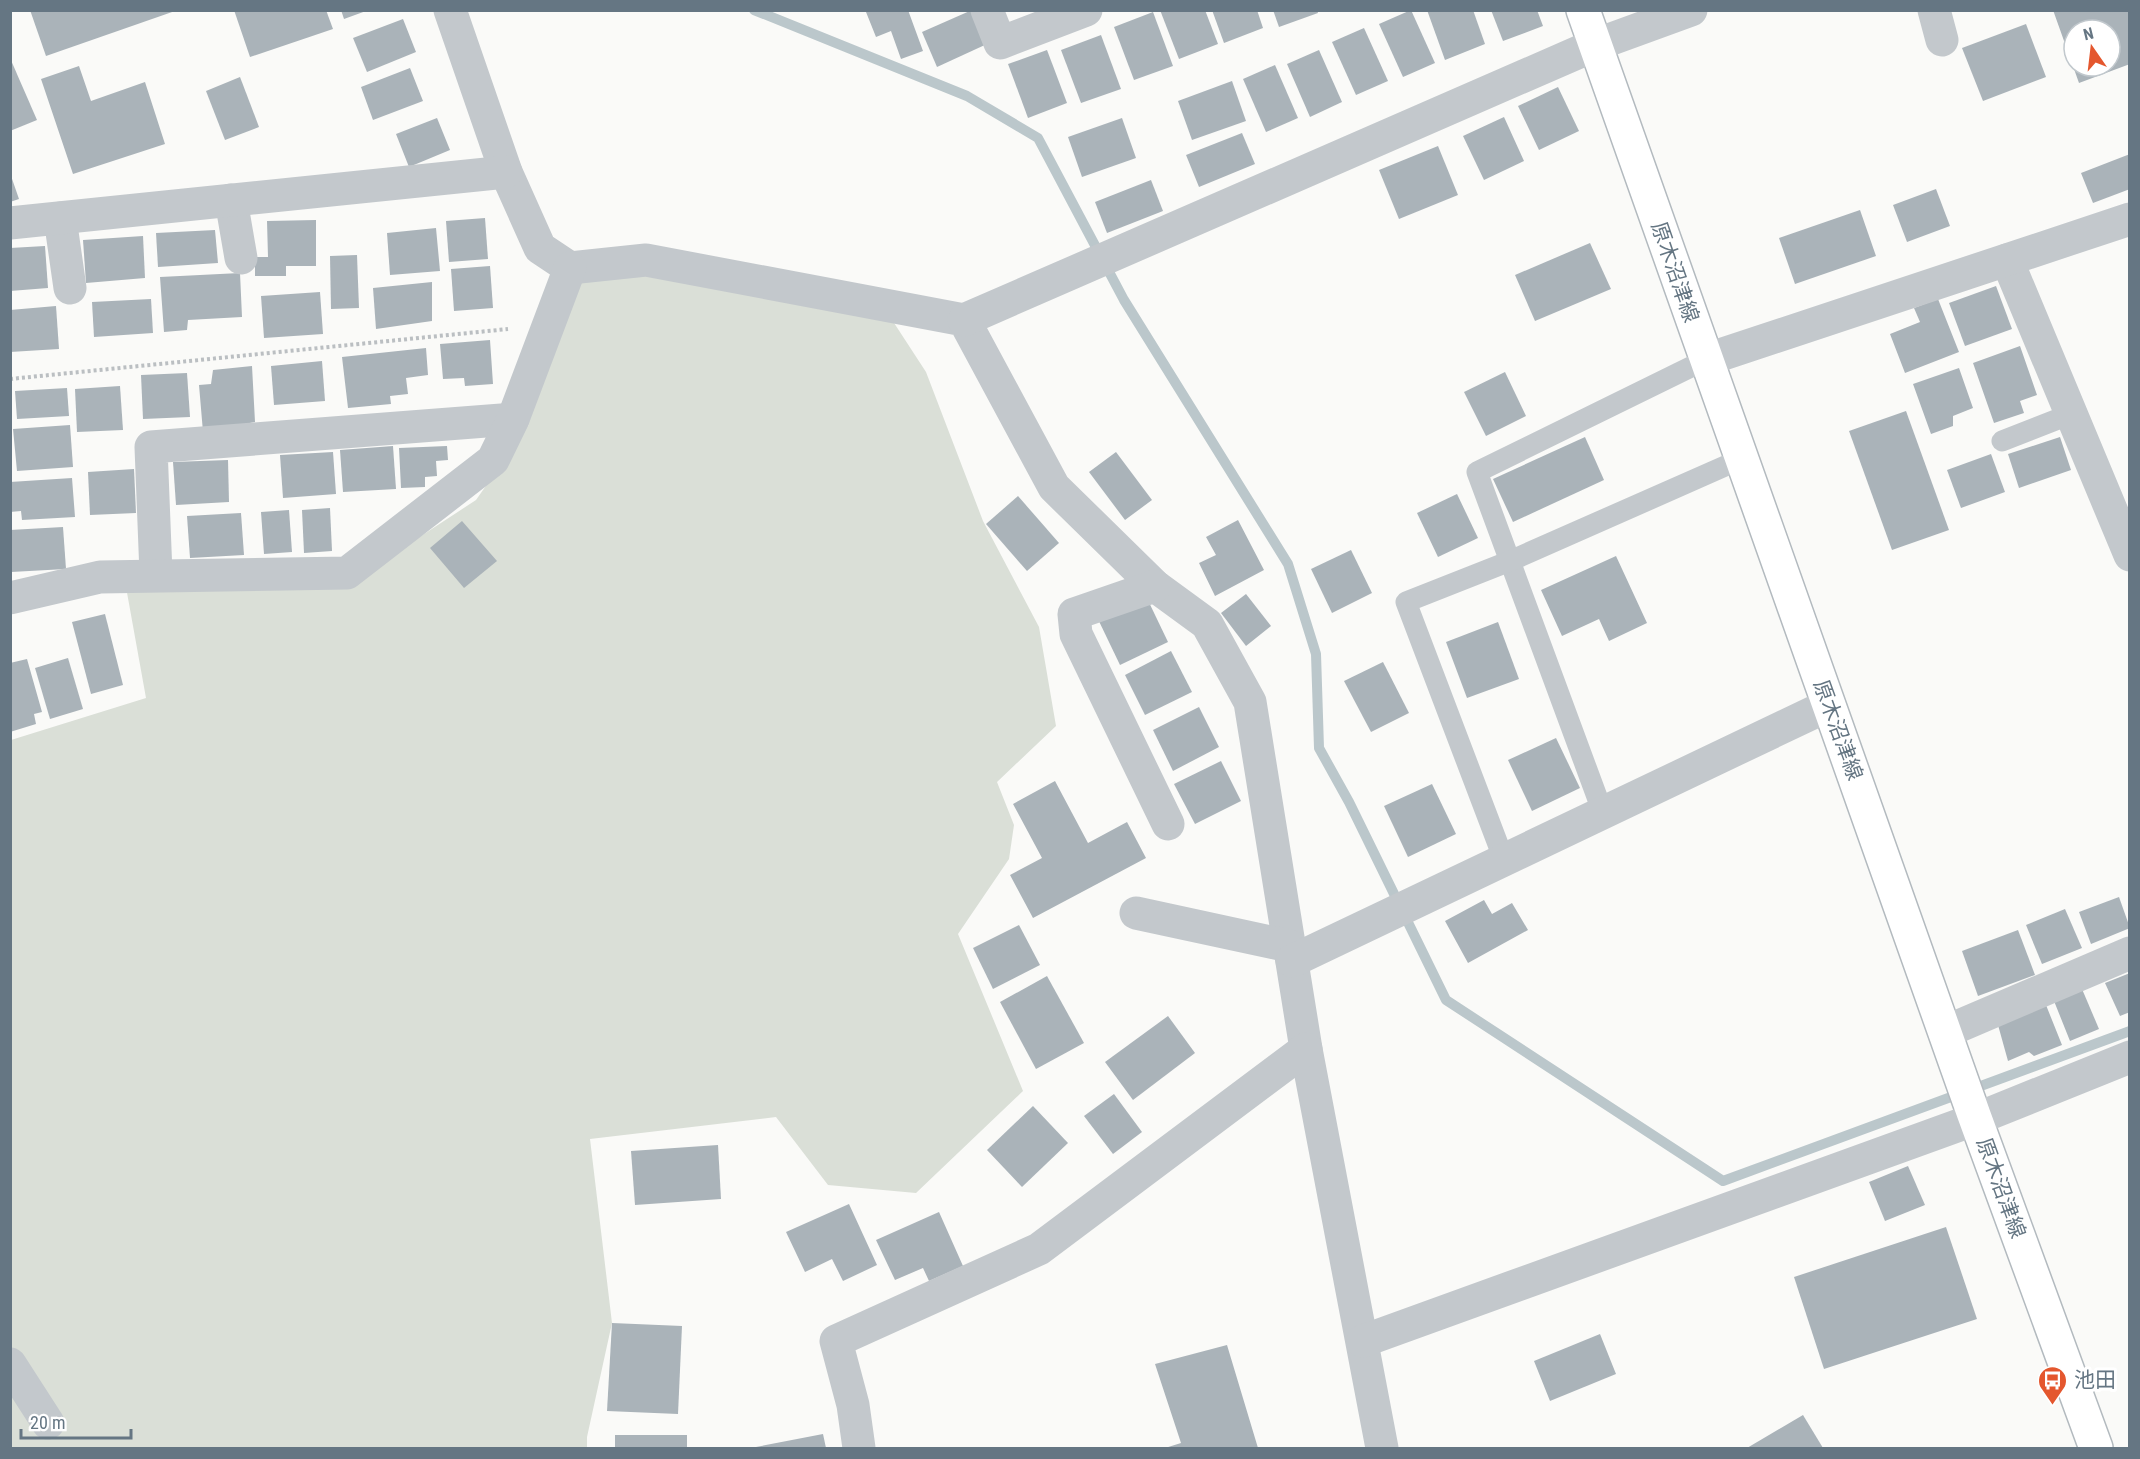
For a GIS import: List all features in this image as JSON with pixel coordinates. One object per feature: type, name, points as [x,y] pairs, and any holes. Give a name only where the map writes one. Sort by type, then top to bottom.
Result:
[{"type":"main road","name":"原木沼津線","points":[[1583,10],[1944,1032],[2096,1449]]},
{"type":"street","points":[[450,10],[506,172],[540,248],[570,268],[646,260],[964,320],[1595,45],[1691,10]]},
{"type":"street","points":[[987,10],[1000,44],[1086,10]]},
{"type":"street","points":[[10,223],[506,172]]},
{"type":"street","points":[[231,200],[241,258]]},
{"type":"street","points":[[60,218],[70,288]]},
{"type":"street","points":[[1705,360],[2130,219]]},
{"type":"street","points":[[2007,260],[2130,555]]},
{"type":"street","points":[[10,598],[100,577],[156,574],[346,573],[493,460],[513,419],[570,268]]},
{"type":"street","points":[[964,320],[1054,487],[1155,586],[1206,624],[1250,702],[1306,1049],[1364,1341],[1382,1449]]},
{"type":"street","points":[[156,574],[151,447],[513,419]]},
{"type":"street","points":[[1155,586],[1074,614],[1076,634],[1168,824]]},
{"type":"street","points":[[1136,914],[1291,953],[1504,860],[1829,705]]},
{"type":"street","points":[[1944,1032],[2130,953]]},
{"type":"street","points":[[859,1449],[853,1405],[836,1341],[1039,1249],[1306,1049]]},
{"type":"street","points":[[1364,1341],[1975,1117],[2130,1057]]},
{"type":"street","points":[[10,1364],[48,1424]]},
{"type":"lane","points":[[1604,813],[1477,472],[1705,360]]},
{"type":"lane","points":[[2002,441],[2071,414]]},
{"type":"lane","points":[[1504,860],[1406,602],[1510,561],[1741,459]]},
{"type":"path","points":[[10,379],[549,325]]},
{"type":"shaded area","points":[[570,268],[684,268],[883,306],[926,372],[983,521],[1039,627],[1056,726],[997,782],[1014,825],[1009,859],[958,934],[1023,1091],[916,1193],[828,1185],[776,1117],[590,1139],[612,1323],[587,1437],[587,1448],[11,1448],[11,740],[146,698],[124,576],[360,576],[476,500],[528,426]]},
{"type":"building","points":[[30,10],[174,10],[175,11],[46,56]]},
{"type":"building","points":[[234,10],[326,10],[333,29],[250,57]]},
{"type":"building","points":[[341,10],[366,10],[366,11],[344,19]]},
{"type":"building","points":[[908,10],[923,51],[901,59],[891,31],[876,37],[866,12]]},
{"type":"building","points":[[972,10],[987,44],[937,67],[922,32]]},
{"type":"building","points":[[1160,10],[1205,10],[1218,44],[1179,59]]},
{"type":"building","points":[[1212,10],[1257,10],[1263,28],[1224,43]]},
{"type":"building","points":[[1273,10],[1317,10],[1318,13],[1279,27]]},
{"type":"building","points":[[1411,10],[1435,63],[1403,77],[1379,24]]},
{"type":"building","points":[[1427,10],[1473,10],[1485,44],[1445,60]]},
{"type":"building","points":[[1491,10],[1537,10],[1543,26],[1503,41]]},
{"type":"building","points":[[2053,10],[2130,10],[2130,64],[2122,67],[2122,18],[2062,18],[2062,35]]},
{"type":"building","points":[[1153,12],[1173,66],[1134,80],[1114,27]]},
{"type":"building","points":[[403,19],[416,52],[367,72],[353,38]]},
{"type":"building","points":[[2026,24],[2046,77],[1983,101],[1962,48]]},
{"type":"building","points":[[1364,28],[1388,81],[1356,95],[1332,42]]},
{"type":"building","points":[[1101,35],[1121,89],[1081,103],[1061,50]]},
{"type":"building","points":[[1047,50],[1067,103],[1028,118],[1008,64]]},
{"type":"building","points":[[1319,50],[1342,102],[1310,117],[1287,64]]},
{"type":"building","points":[[10,58],[37,120],[10,131]]},
{"type":"building","points":[[1275,65],[1298,118],[1266,132],[1243,79]]},
{"type":"building","points":[[79,66],[91,101],[145,82],[165,144],[73,174],[41,79]]},
{"type":"building","points":[[410,68],[423,101],[373,120],[361,87]]},
{"type":"building","points":[[240,77],[259,127],[225,140],[206,91]]},
{"type":"building","points":[[2077,78],[2092,78],[2079,83]]},
{"type":"building","points":[[1232,81],[1246,121],[1192,140],[1178,101]]},
{"type":"building","points":[[1558,87],[1579,131],[1539,150],[1518,106]]},
{"type":"building","points":[[1504,117],[1524,161],[1484,180],[1463,136]]},
{"type":"building","points":[[437,118],[450,150],[409,167],[396,134]]},
{"type":"building","points":[[1122,118],[1136,158],[1082,177],[1068,137]]},
{"type":"building","points":[[1242,133],[1255,164],[1199,187],[1186,155]]},
{"type":"building","points":[[1438,146],[1458,195],[1399,219],[1379,170]]},
{"type":"building","points":[[2130,154],[2130,189],[2093,203],[2081,173]]},
{"type":"building","points":[[10,173],[19,199],[10,202]]},
{"type":"building","points":[[1151,180],[1163,211],[1107,233],[1095,202]]},
{"type":"building","points":[[1936,189],[1950,226],[1907,242],[1893,205]]},
{"type":"building","points":[[1860,210],[1876,256],[1795,284],[1779,238]]},
{"type":"building","points":[[485,218],[488,259],[449,262],[446,221]]},
{"type":"building","points":[[316,220],[316,266],[286,266],[286,276],[255,276],[255,257],[268,257],[267,221]]},
{"type":"building","points":[[436,228],[440,271],[390,275],[387,233]]},
{"type":"building","points":[[215,230],[218,263],[158,267],[156,233]]},
{"type":"building","points":[[143,236],[145,278],[86,283],[83,240]]},
{"type":"building","points":[[1590,243],[1611,289],[1535,321],[1515,275]]},
{"type":"building","points":[[45,246],[48,288],[10,291],[10,248]]},
{"type":"building","points":[[357,255],[359,308],[331,309],[330,256]]},
{"type":"building","points":[[490,266],[493,308],[454,311],[451,269]]},
{"type":"building","points":[[240,273],[242,317],[188,320],[187,330],[164,332],[160,277]]},
{"type":"building","points":[[432,282],[432,321],[376,329],[373,288]]},
{"type":"building","points":[[1996,286],[2012,329],[1965,346],[1949,303]]},
{"type":"building","points":[[320,292],[323,334],[264,338],[261,296]]},
{"type":"building","points":[[151,299],[153,333],[94,337],[92,302]]},
{"type":"building","points":[[1938,299],[1959,352],[1905,373],[1890,334],[1920,322],[1914,308]]},
{"type":"building","points":[[56,306],[59,349],[10,352],[10,310]]},
{"type":"building","points":[[490,340],[493,384],[465,386],[464,378],[443,379],[440,344]]},
{"type":"building","points":[[2020,346],[2037,395],[2020,401],[2024,413],[1994,423],[1973,363]]},
{"type":"building","points":[[426,348],[428,375],[406,378],[408,394],[390,396],[391,404],[348,408],[342,357]]},
{"type":"building","points":[[322,361],[325,401],[274,405],[271,366]]},
{"type":"building","points":[[252,366],[255,422],[203,432],[199,385],[211,384],[213,370]]},
{"type":"building","points":[[1959,368],[1973,408],[1953,416],[1953,426],[1931,434],[1913,384]]},
{"type":"building","points":[[1505,372],[1526,416],[1486,436],[1464,392]]},
{"type":"building","points":[[187,373],[190,417],[143,419],[141,375]]},
{"type":"building","points":[[120,386],[123,430],[77,432],[75,389]]},
{"type":"building","points":[[67,388],[69,416],[17,419],[15,391]]},
{"type":"building","points":[[1906,411],[1949,530],[1892,550],[1849,431]]},
{"type":"building","points":[[70,425],[73,467],[17,471],[13,429]]},
{"type":"building","points":[[1585,437],[1604,480],[1513,522],[1493,479]]},
{"type":"building","points":[[2060,437],[2071,470],[2019,488],[2008,454]]},
{"type":"building","points":[[393,446],[396,489],[343,492],[340,450]]},
{"type":"building","points":[[447,446],[448,460],[436,461],[437,476],[425,477],[425,487],[401,488],[399,448]]},
{"type":"building","points":[[333,452],[336,494],[283,498],[280,455]]},
{"type":"building","points":[[1116,452],[1152,500],[1125,520],[1089,472]]},
{"type":"building","points":[[1991,454],[2005,492],[1961,508],[1947,470]]},
{"type":"building","points":[[228,460],[229,502],[176,505],[173,462]]},
{"type":"building","points":[[134,469],[136,513],[90,515],[88,472]]},
{"type":"building","points":[[72,478],[75,517],[22,520],[21,511],[10,512],[10,482]]},
{"type":"building","points":[[1457,494],[1478,538],[1438,557],[1417,513]]},
{"type":"building","points":[[1018,496],[1059,543],[1027,571],[986,524]]},
{"type":"building","points":[[330,508],[332,551],[304,553],[302,510]]},
{"type":"building","points":[[289,510],[292,552],[264,554],[261,512]]},
{"type":"building","points":[[241,513],[244,555],[190,558],[187,516]]},
{"type":"building","points":[[1238,520],[1264,570],[1215,596],[1199,563],[1216,555],[1206,537]]},
{"type":"building","points":[[462,521],[497,561],[464,588],[430,548]]},
{"type":"building","points":[[63,527],[66,569],[11,572],[10,530]]},
{"type":"building","points":[[1351,550],[1372,593],[1332,613],[1311,569]]},
{"type":"building","points":[[1616,556],[1647,623],[1609,641],[1599,619],[1562,636],[1541,590]]},
{"type":"building","points":[[1144,592],[1168,642],[1120,665],[1096,615]]},
{"type":"building","points":[[1246,594],[1271,626],[1246,646],[1221,613]]},
{"type":"building","points":[[105,614],[123,685],[91,694],[72,622]]},
{"type":"building","points":[[1498,622],[1519,679],[1467,698],[1446,642]]},
{"type":"building","points":[[1171,651],[1192,692],[1145,715],[1125,675]]},
{"type":"building","points":[[68,658],[83,709],[50,719],[35,668]]},
{"type":"building","points":[[27,659],[42,712],[34,714],[36,724],[10,732],[10,663]]},
{"type":"building","points":[[1383,662],[1409,713],[1371,732],[1344,681]]},
{"type":"building","points":[[1199,707],[1219,747],[1173,771],[1153,730]]},
{"type":"building","points":[[1556,738],[1580,788],[1532,811],[1508,760]]},
{"type":"building","points":[[1221,761],[1241,801],[1195,824],[1174,784]]},
{"type":"building","points":[[1055,781],[1088,843],[1127,822],[1146,858],[1033,918],[1010,875],[1042,858],[1013,804]]},
{"type":"building","points":[[1432,784],[1456,834],[1408,857],[1384,806]]},
{"type":"building","points":[[2119,897],[2130,928],[2091,944],[2079,912]]},
{"type":"building","points":[[1484,900],[1492,914],[1512,903],[1528,930],[1468,963],[1445,921]]},
{"type":"building","points":[[2065,909],[2082,948],[2042,964],[2026,925]]},
{"type":"building","points":[[1019,925],[1040,965],[993,989],[973,948]]},
{"type":"building","points":[[2018,930],[2035,975],[1978,996],[1962,951]]},
{"type":"building","points":[[2130,973],[2130,1012],[2120,1016],[2105,983]]},
{"type":"building","points":[[1047,976],[1084,1043],[1036,1069],[1000,1002]]},
{"type":"building","points":[[2082,989],[2099,1029],[2070,1041],[2054,1001]]},
{"type":"building","points":[[2046,1005],[2062,1045],[2034,1056],[2029,1052],[2008,1061],[1998,1025]]},
{"type":"building","points":[[1168,1016],[1195,1053],[1133,1100],[1105,1062]]},
{"type":"building","points":[[1114,1094],[1142,1132],[1113,1154],[1084,1116]]},
{"type":"building","points":[[1033,1106],[1068,1143],[1022,1187],[987,1150]]},
{"type":"building","points":[[718,1145],[721,1199],[635,1205],[631,1151]]},
{"type":"building","points":[[1908,1166],[1925,1205],[1885,1221],[1869,1182]]},
{"type":"building","points":[[849,1204],[877,1265],[843,1281],[832,1259],[805,1272],[786,1232]]},
{"type":"building","points":[[939,1212],[963,1266],[929,1281],[923,1268],[895,1280],[876,1240]]},
{"type":"building","points":[[1946,1227],[1977,1319],[1824,1369],[1794,1277]]},
{"type":"building","points":[[612,1323],[682,1326],[678,1414],[607,1411]]},
{"type":"building","points":[[1600,1334],[1616,1374],[1550,1401],[1534,1361]]},
{"type":"building","points":[[1227,1345],[1258,1448],[1165,1448],[1181,1443],[1155,1364]]},
{"type":"building","points":[[1803,1415],[1823,1448],[1747,1448]]},
{"type":"building","points":[[823,1434],[826,1448],[756,1448],[756,1447]]},
{"type":"building","points":[[615,1435],[687,1435],[687,1448],[615,1448]]},
{"type":"waterway","points":[[754,10],[967,96],[1038,138],[1124,300],[1288,564],[1316,654],[1319,748],[1349,802],[1446,1000],[1723,1181],[2130,1031]]},
{"type":"place","name":"池田","points":[[2053,1406]]}]
